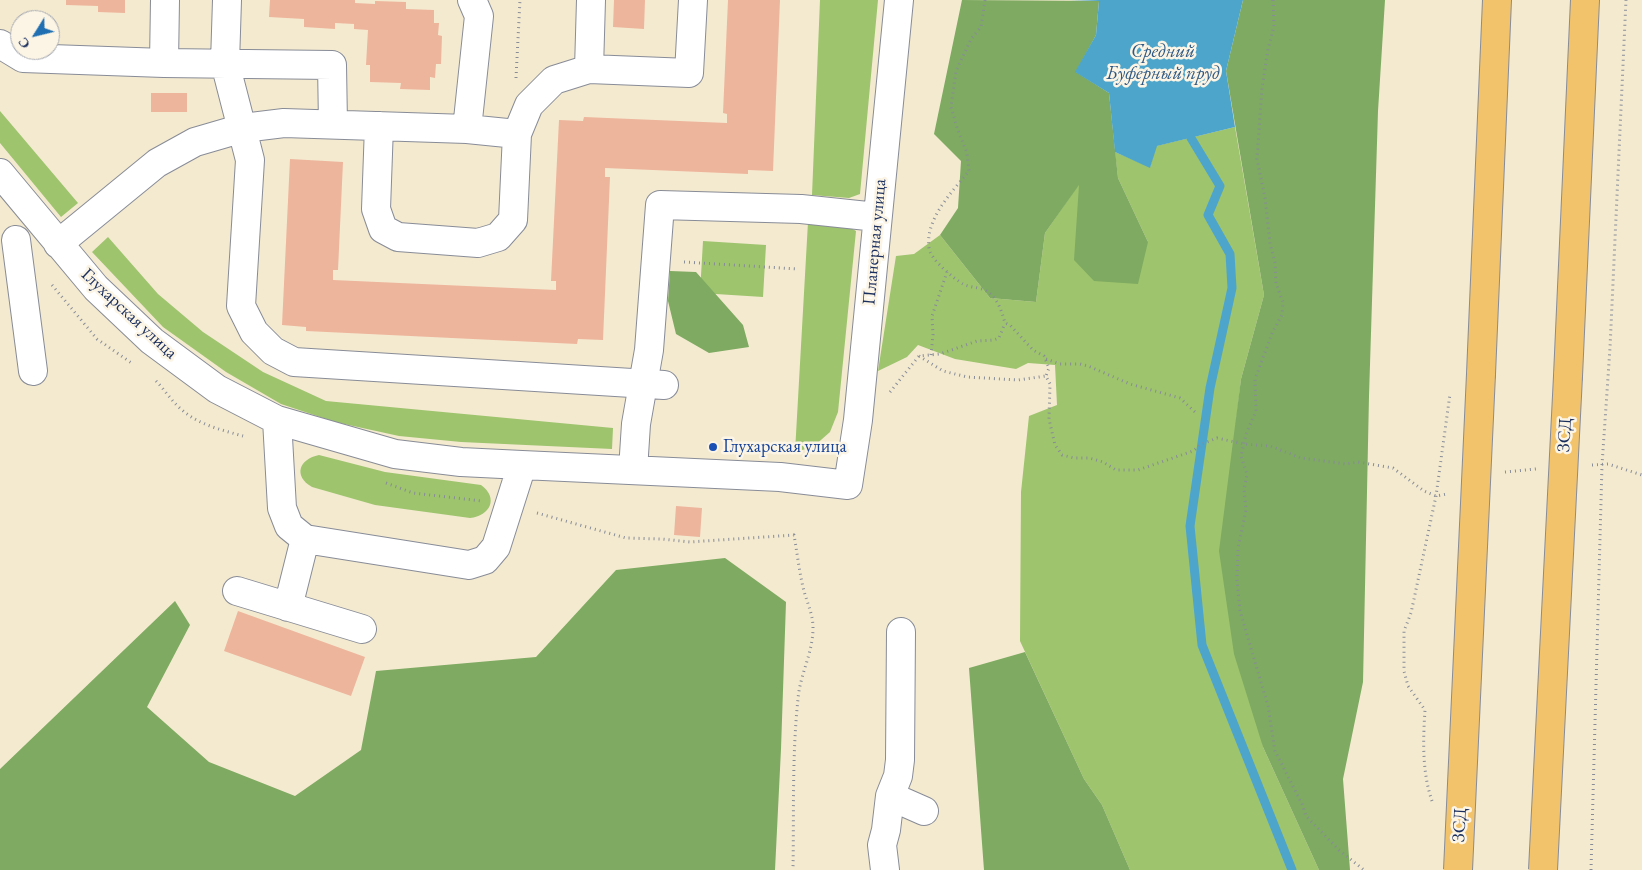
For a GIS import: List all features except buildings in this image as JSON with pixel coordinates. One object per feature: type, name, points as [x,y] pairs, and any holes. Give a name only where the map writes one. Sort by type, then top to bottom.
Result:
[{"type":"highway","name":"ЗСД","points":[[1458,870],[1497,0]]},
{"type":"highway","name":"ЗСД","points":[[1544,870],[1586,0]]},
{"type":"street","points":[[164,64],[166,0]]},
{"type":"street","points":[[227,0],[225,63],[250,160],[241,306],[254,332],[273,351],[294,362],[654,384]]},
{"type":"street","points":[[467,129],[479,16],[472,0]]},
{"type":"street","points":[[589,69],[591,0]]},
{"type":"street","points":[[379,126],[376,209],[384,229],[398,237],[478,242],[498,237],[513,220],[517,134],[528,105],[554,80],[589,69],[689,74],[693,0]]},
{"type":"street","name":"Планерная улица","points":[[848,485],[858,420],[899,0]]},
{"type":"street","points":[[0,44],[23,58],[164,64],[332,65],[333,124]]},
{"type":"street","points":[[58,244],[157,164],[195,142],[243,128],[284,123],[333,124],[467,129],[517,134]]},
{"type":"street","name":"Глухарская улица","points":[[0,173],[96,288],[152,341],[217,389],[277,420],[395,454],[461,462],[780,477],[848,485]]},
{"type":"street","points":[[633,470],[636,424],[654,384],[649,350],[660,205],[801,209],[877,217]]},
{"type":"street","points":[[33,370],[8,246],[39,220]]},
{"type":"street","points":[[277,420],[282,508],[289,526],[305,539],[469,565],[485,560],[496,547],[522,465]]},
{"type":"street","points":[[288,607],[305,539]]},
{"type":"street","points":[[237,591],[362,629]]},
{"type":"street","points":[[885,870],[882,845],[886,830],[890,796],[898,776],[900,760],[901,632]]},
{"type":"street","points":[[890,796],[924,811]]},
{"type":"path","points":[[520,0],[515,82],[528,105]]},
{"type":"path","points":[[886,396],[919,356],[940,354],[977,341],[994,340],[999,338],[1005,323],[1000,306],[991,294],[982,289],[963,284],[933,258],[929,250],[929,232],[941,208],[969,171],[967,153],[951,107],[956,71],[971,39],[981,27],[985,0]]},
{"type":"path","points":[[1273,0],[1274,27],[1268,48],[1262,88],[1257,159],[1265,198],[1270,243],[1275,263],[1276,284],[1283,302],[1282,314],[1273,331],[1255,379],[1256,410],[1241,456],[1247,474],[1244,490],[1246,510],[1238,548],[1237,580],[1240,611],[1268,706],[1275,751],[1302,804],[1306,816],[1339,850],[1364,870]]},
{"type":"path","points":[[1591,870],[1602,464],[1610,348],[1626,0]]},
{"type":"path","points":[[656,261],[798,269]]},
{"type":"path","points":[[931,355],[932,316],[947,271]]},
{"type":"path","points":[[1005,323],[1010,325],[1033,350],[1044,356],[1046,360],[1049,368],[1046,376],[1050,384],[1049,419],[1055,445],[1062,455],[1096,460],[1116,470],[1138,470],[1193,451],[1202,444],[1217,438],[1244,444],[1270,446],[1301,458],[1346,464],[1358,462],[1393,468],[1424,491],[1436,496],[1448,494],[1451,488]]},
{"type":"path","points":[[919,356],[943,371],[967,377],[1018,380],[1046,376]]},
{"type":"path","points":[[1046,360],[1060,364],[1088,366],[1130,384],[1180,398],[1195,412]]},
{"type":"path","points":[[1432,803],[1424,766],[1426,710],[1408,686],[1404,671],[1404,631],[1411,613],[1436,496],[1452,386]]},
{"type":"path","points":[[1589,465],[1608,464],[1642,475]]},
{"type":"path","points":[[1497,471],[1506,472],[1543,468]]},
{"type":"path","points":[[793,870],[796,764],[794,738],[798,697],[802,678],[808,663],[813,628],[811,611],[803,588],[794,535]]},
{"type":"green space","points":[[820,0],[878,0],[860,194],[849,198],[812,195]]},
{"type":"green space","points":[[962,0],[1099,1],[1096,35],[1076,72],[1109,93],[1118,178],[1148,242],[1138,284],[1094,281],[1074,260],[1079,185],[1045,233],[1036,302],[990,298],[940,235],[958,208],[961,161],[934,134]]},
{"type":"green space","points":[[1243,0],[1385,0],[1378,111],[1369,396],[1363,682],[1343,779],[1350,870],[1319,870],[1263,747],[1234,654],[1219,551],[1241,379],[1264,295],[1226,71]]},
{"type":"green space","points":[[0,111],[78,203],[61,217],[0,143]]},
{"type":"green space","points":[[1235,127],[1264,295],[1241,379],[1234,441],[1263,747],[1319,870],[1130,870],[1102,805],[1084,779],[1020,641],[1021,492],[1029,416],[1057,405],[1055,365],[1028,363],[1016,369],[955,359],[918,345],[907,357],[878,371],[896,256],[914,254],[940,235],[990,298],[1036,302],[1045,233],[1079,184],[1148,242],[1118,178],[1115,152],[1150,167],[1156,146]]},
{"type":"green space","points":[[808,222],[847,226],[856,231],[838,412],[830,432],[813,447],[795,452]]},
{"type":"green space","points":[[108,237],[158,294],[203,332],[263,372],[326,401],[613,428],[612,449],[461,442],[399,436],[335,422],[281,404],[226,372],[163,327],[92,252]]},
{"type":"green space","points":[[703,241],[766,245],[763,297],[700,293]]},
{"type":"green space","points":[[670,271],[696,272],[743,325],[749,347],[709,353],[676,334],[668,301]]},
{"type":"green space","points":[[319,455],[385,472],[481,485],[490,495],[490,506],[483,514],[470,518],[375,505],[312,487],[302,478],[301,468],[307,460]]},
{"type":"green space","points":[[725,558],[786,602],[775,870],[0,870],[0,769],[175,601],[190,625],[147,707],[209,762],[295,796],[361,750],[376,671],[536,657],[616,570]]},
{"type":"green space","points":[[1025,652],[1084,779],[1102,805],[1130,870],[984,870],[969,668]]},
{"type":"water","name":"Средний Буферный пруд","points":[[1069,0],[1243,0],[1226,71],[1235,127],[1157,146],[1150,168],[1115,152],[1109,93],[1075,72],[1096,35],[1099,1]]},
{"type":"waterway","points":[[1191,138],[1220,186],[1208,215],[1230,254],[1232,288],[1210,388],[1190,526],[1202,645],[1292,870]]},
{"type":"place","name":"Глухарская улица","points":[[713,447]]}]
